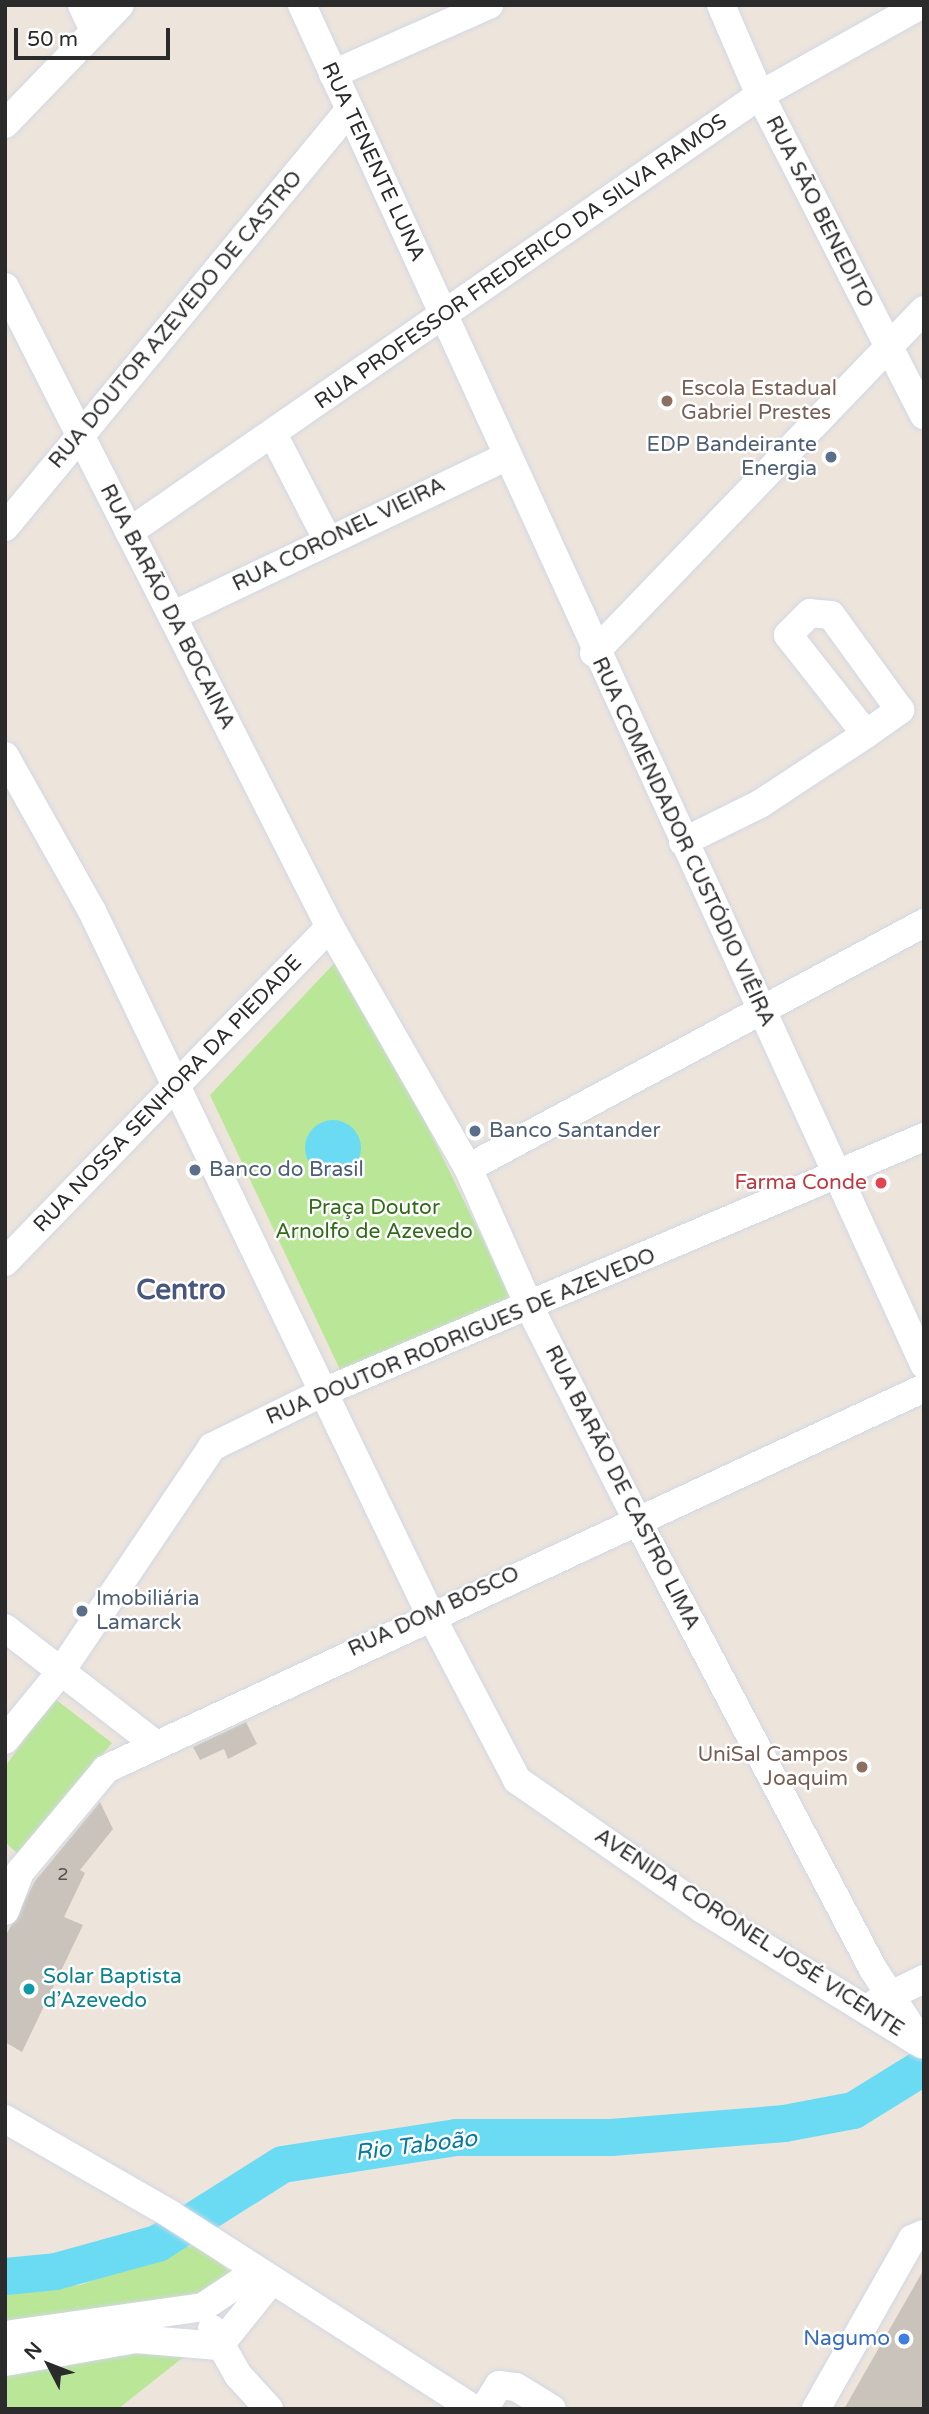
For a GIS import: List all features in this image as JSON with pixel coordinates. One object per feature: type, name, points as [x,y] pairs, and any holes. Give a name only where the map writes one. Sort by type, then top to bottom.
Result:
[{"type":"street","points":[[82,5],[94,31]]},
{"type":"street","points":[[5,124],[120,5]]},
{"type":"street","name":"RUA TENENTE LUNA","points":[[302,5],[347,113],[446,317]]},
{"type":"street","points":[[333,74],[489,5]]},
{"type":"street","name":"RUA SÃO BENEDITO","points":[[721,5],[760,95],[887,349],[924,415]]},
{"type":"street","name":"RUA PROFESSOR FREDERICO DA SILVA RAMOS","points":[[129,532],[446,317],[760,95],[921,5]]},
{"type":"street","name":"RUA DOUTOR AZEVEDO DE CASTRO","points":[[5,527],[347,113]]},
{"type":"street","name":"RUA BARÃO DA BOCAINA","points":[[5,287],[79,439],[330,927]]},
{"type":"street","points":[[594,653],[924,310]]},
{"type":"street","name":"RUA COMENDADOR CUSTÓDIO VIÊIRA","points":[[446,317],[594,653],[764,1012],[924,1364]]},
{"type":"street","points":[[272,434],[326,537]]},
{"type":"street","name":"RUA CORONEL VIEIRA","points":[[172,616],[326,537],[507,456]]},
{"type":"street","points":[[683,842],[760,804],[866,734]]},
{"type":"street","name":"AVENIDA CORONEL JOSÉ VICENTE","points":[[5,756],[92,911],[174,1089],[326,1391],[430,1614],[517,1780],[701,1908],[861,2004],[923,2045]]},
{"type":"street","points":[[468,1168],[764,1012],[924,923]]},
{"type":"street","name":"RUA NOSSA SENHORA DA PIEDADE","points":[[5,1262],[330,927]]},
{"type":"street","name":"RUA BARÃO DE CASTRO LIMA","points":[[330,927],[468,1168],[530,1308],[637,1520],[873,1969],[895,1996],[923,2045]]},
{"type":"street","name":"RUA DOUTOR RODRIGUES DE AZEVEDO","points":[[5,1740],[59,1674],[212,1447],[326,1391],[530,1308],[924,1138]]},
{"type":"street","name":"RUA DOM BOSCO","points":[[5,1910],[20,1872],[106,1769],[154,1743],[430,1614],[924,1388]]},
{"type":"street","points":[[5,1628],[59,1674],[154,1743]]},
{"type":"street","points":[[834,1989],[873,1969]]},
{"type":"street","points":[[861,2004],[895,1996],[924,1979]]},
{"type":"street","points":[[5,2119],[170,2214],[474,2409]]},
{"type":"street","points":[[816,2409],[912,2239],[924,2234]]},
{"type":"street","points":[[5,2335],[203,2307],[264,2275]]},
{"type":"street","points":[[219,2346],[264,2275]]},
{"type":"street","points":[[203,2307],[219,2346],[269,2409]]},
{"type":"street","points":[[5,2362],[136,2339],[219,2346]]},
{"type":"street","points":[[484,2409],[499,2385],[516,2386],[552,2409]]},
{"type":"green space","name":"Praça Doutor Arnolfo de Azevedo","points":[[343,954],[515,1305],[344,1378],[210,1095]]},
{"type":"green space","points":[[54,1698],[112,1743],[18,1854],[5,1842],[5,1767]]},
{"type":"green space","points":[[198,2243],[238,2279],[208,2297],[5,2322],[5,2291],[80,2285]]},
{"type":"green space","points":[[186,2339],[191,2351],[118,2409],[5,2409],[5,2372]]},
{"type":"water","points":[[327,1120],[339,1120],[349,1124],[357,1132],[361,1148],[357,1164],[349,1172],[339,1176],[327,1176],[317,1172],[309,1164],[305,1154],[305,1142],[309,1132],[317,1124]]},
{"type":"building","points":[[246,1722],[257,1744],[228,1759],[224,1749],[200,1760],[193,1747]]},
{"type":"building","name":"Solar Baptista d’Azevedo","points":[[100,1802],[113,1829],[80,1870],[85,1873],[64,1917],[83,1925],[22,2052],[5,2042],[5,1937],[35,1881]]},
{"type":"building","name":"Nagumo","points":[[924,2269],[924,2409],[844,2409]]},
{"type":"waterway","name":"Rio Taboão","points":[[5,2276],[55,2271],[157,2243],[282,2164],[456,2137],[611,2137],[784,2123],[853,2110],[924,2066]]},
{"type":"place","name":"Escola Estadual Gabriel Prestes","points":[[667,401]]},
{"type":"place","name":"EDP Bandeirante Energia","points":[[831,457]]},
{"type":"place","name":"Banco Santander","points":[[475,1131]]},
{"type":"place","name":"Banco do Brasil","points":[[195,1170]]},
{"type":"place","name":"Farma Conde","points":[[881,1183]]},
{"type":"place","name":"Imobiliária Lamarck","points":[[82,1611]]},
{"type":"place","name":"UniSal Campos Joaquim","points":[[862,1767]]},
{"type":"place","name":"Solar Baptista d’Azevedo","points":[[29,1989]]},
{"type":"place","name":"Nagumo","points":[[904,2339]]},
{"type":"district","name":"Centro","points":[[181,1290]]}]
